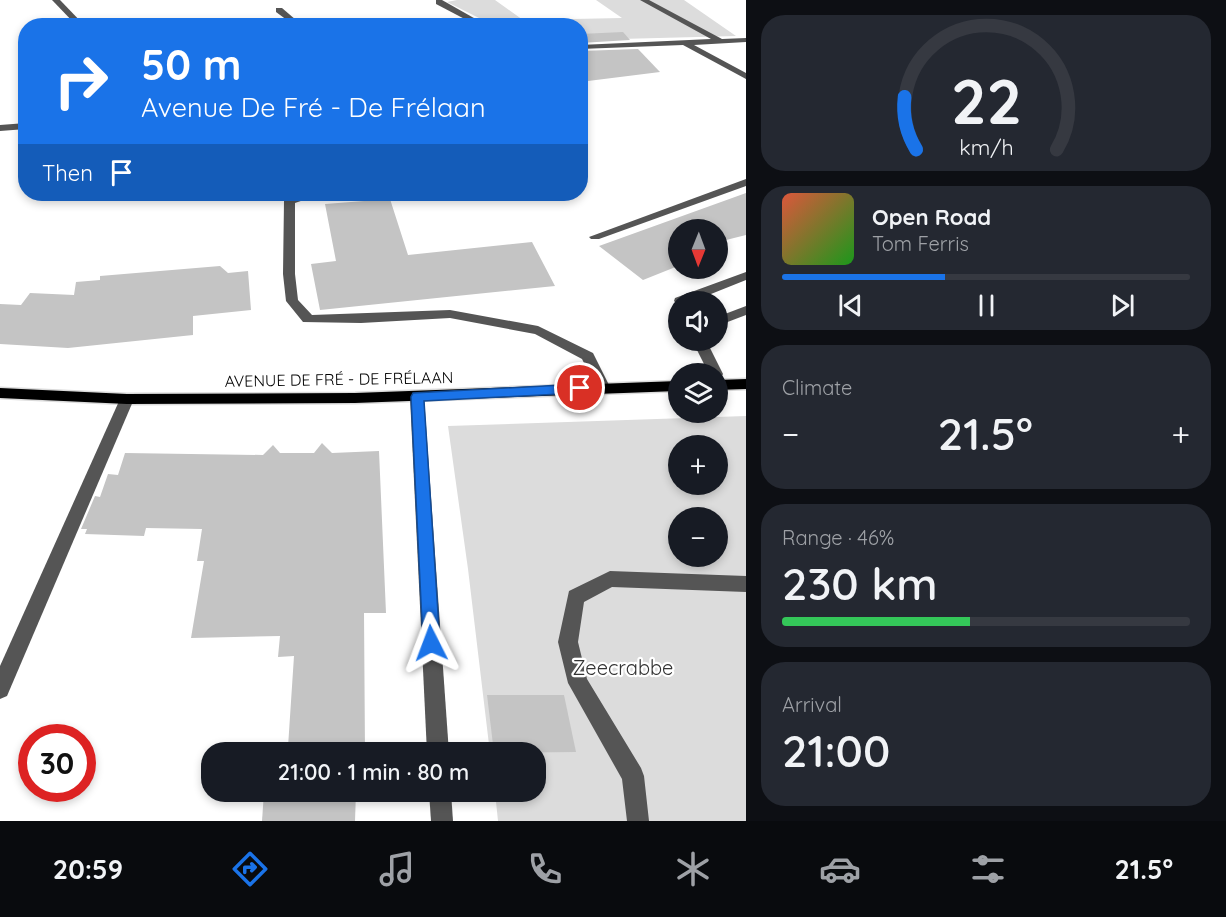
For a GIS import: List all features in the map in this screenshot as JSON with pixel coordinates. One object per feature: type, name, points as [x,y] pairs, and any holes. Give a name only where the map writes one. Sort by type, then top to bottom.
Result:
[{"type":"main road","points":[[728,381],[746,384]]},
{"type":"main road","name":"AVENUE DE FRÉ - DE FRÉLAAN","points":[[0,393],[127,399],[417,397],[603,387],[668,386]]},
{"type":"street","points":[[56,0],[74,18]]},
{"type":"street","points":[[644,0],[719,40]]},
{"type":"street","points":[[439,3],[470,18]]},
{"type":"street","points":[[279,10],[290,18]]},
{"type":"street","points":[[588,47],[746,40]]},
{"type":"street","points":[[684,42],[746,76]]},
{"type":"street","points":[[0,128],[18,127]]},
{"type":"street","points":[[595,237],[746,182]]},
{"type":"street","points":[[290,201],[289,274],[292,301],[308,319],[361,319],[450,314],[538,330],[588,356],[603,387]]},
{"type":"street","points":[[706,291],[746,276]]},
{"type":"street","points":[[728,317],[746,310]]},
{"type":"street","points":[[417,397],[437,742]]},
{"type":"street","points":[[0,689],[127,399]]},
{"type":"street","points":[[638,821],[633,776],[578,683],[567,642],[576,597],[610,579],[746,584]]},
{"type":"street","points":[[441,802],[442,821]]},
{"type":"green space","points":[[495,0],[520,18],[479,18],[447,2]]},
{"type":"green space","points":[[596,0],[684,0],[736,36],[588,40],[588,19],[622,18]]},
{"type":"green space","name":"Zeecrabbe","points":[[746,416],[746,821],[498,821],[496,802],[546,802],[546,742],[489,742],[448,426],[668,419],[668,423],[728,423],[728,417]]},
{"type":"building","points":[[623,32],[630,40],[588,43],[588,34]]},
{"type":"building","points":[[638,49],[660,72],[588,81],[588,51]]},
{"type":"building","points":[[746,193],[746,235],[728,240],[728,219],[674,219]]},
{"type":"building","points":[[391,201],[408,255],[532,242],[555,286],[320,310],[311,264],[336,261],[325,204]]},
{"type":"building","points":[[668,221],[668,270],[643,280],[599,246]]},
{"type":"building","points":[[220,266],[228,273],[248,271],[251,310],[193,316],[193,335],[68,348],[0,344],[0,304],[21,305],[30,293],[74,295],[76,282],[100,280],[100,276]]},
{"type":"building","points":[[322,443],[332,453],[379,451],[386,613],[364,613],[365,742],[288,742],[294,656],[278,657],[280,636],[191,638],[204,561],[197,561],[202,529],[146,528],[144,536],[85,534],[87,529],[81,529],[95,496],[100,497],[108,474],[118,475],[125,453],[263,455],[273,445],[280,453],[314,453]]},
{"type":"building","points":[[487,695],[564,695],[576,752],[546,752],[546,742],[493,742]]},
{"type":"building","points":[[263,802],[356,802],[355,821],[262,821]]},
{"type":"route","points":[[431,643],[417,397],[580,388]]}]
